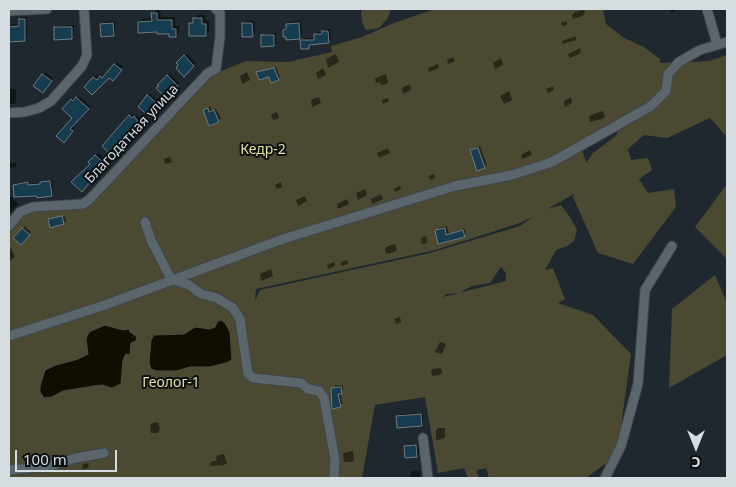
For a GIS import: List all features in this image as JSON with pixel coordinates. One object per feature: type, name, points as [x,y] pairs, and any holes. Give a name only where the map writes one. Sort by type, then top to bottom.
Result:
[{"type":"street","points":[[9,10],[47,9]]},
{"type":"street","points":[[9,113],[25,112],[39,108],[51,101],[82,66],[87,55],[84,9]]},
{"type":"street","name":"Благодатная улица","points":[[9,226],[20,212],[33,208],[83,204],[90,199],[208,73],[216,69],[220,13],[216,9]]},
{"type":"street","points":[[707,9],[717,44]]},
{"type":"street","points":[[9,336],[105,305],[283,239],[446,189],[512,175],[552,162],[651,106],[666,91],[668,74],[679,62],[700,50],[727,42]]},
{"type":"street","points":[[146,222],[151,240],[171,279],[189,285],[201,294],[216,298],[233,308],[240,319],[248,374],[253,378],[301,383],[308,388],[319,391],[324,398],[329,420],[335,460],[334,478]]},
{"type":"street","points":[[605,478],[622,446],[638,384],[645,290],[672,246]]},
{"type":"street","points":[[423,438],[428,478]]},
{"type":"street","points":[[9,470],[50,466],[76,458],[104,453]]},
{"type":"green space","points":[[362,9],[391,9],[388,18],[379,28],[366,30],[362,22]]},
{"type":"green space","points":[[435,9],[603,9],[606,24],[624,38],[644,47],[660,59],[660,63],[709,61],[727,55],[727,137],[710,118],[667,138],[644,135],[628,149],[631,160],[648,158],[652,170],[639,179],[648,193],[674,189],[676,207],[633,264],[598,253],[573,197],[574,194],[547,209],[561,205],[577,230],[574,241],[556,250],[545,270],[553,268],[565,299],[558,303],[593,315],[631,354],[617,455],[586,478],[489,478],[486,468],[476,470],[479,478],[468,478],[464,468],[438,473],[425,397],[375,405],[362,478],[9,478],[9,339],[172,281],[186,278],[284,240],[361,216],[455,188],[512,177],[553,164],[582,149],[586,163],[593,153],[617,135],[616,125],[551,160],[511,173],[455,184],[282,237],[185,274],[170,277],[105,303],[9,333],[9,231],[22,214],[33,210],[83,206],[93,201],[209,76],[246,61],[288,62],[332,52],[331,46],[362,37],[394,23]],"holes":[[[533,217],[520,226],[430,253],[260,290],[255,301],[256,289],[435,250],[517,224]],[[501,267],[506,273],[506,281],[459,293],[472,286],[490,283]],[[459,293],[443,297],[446,294]]]},
{"type":"green space","points":[[727,184],[727,259],[695,227]]},
{"type":"green space","points":[[715,275],[727,303],[727,355],[669,388],[672,309]]},
{"type":"shaded area","points":[[221,320],[230,332],[232,359],[229,362],[210,367],[190,367],[176,371],[157,371],[151,369],[149,363],[151,340],[154,335],[184,334],[195,327],[210,329],[215,327],[217,322]]},
{"type":"shaded area","points":[[105,325],[123,330],[129,329],[137,337],[136,341],[131,343],[130,355],[126,354],[123,360],[121,384],[112,388],[102,385],[63,391],[52,397],[44,398],[40,392],[40,386],[45,370],[88,354],[86,339],[89,332]]},
{"type":"building","points":[[151,13],[157,13],[157,20],[172,20],[172,29],[176,29],[176,37],[169,37],[169,34],[157,34],[157,32],[138,33],[138,22],[152,21]]},
{"type":"building","points":[[193,18],[202,18],[202,24],[206,24],[206,36],[189,36],[189,23],[193,23]]},
{"type":"building","points":[[19,19],[25,19],[25,41],[9,42],[9,27],[19,26]]},
{"type":"building","points":[[113,23],[114,36],[101,37],[100,24]]},
{"type":"building","points":[[242,23],[252,23],[253,37],[242,37]]},
{"type":"building","points":[[299,23],[300,39],[286,40],[286,37],[283,37],[283,30],[286,29],[286,24]]},
{"type":"building","points":[[54,27],[72,27],[72,39],[54,40]]},
{"type":"building","points":[[322,31],[328,31],[329,43],[309,45],[309,49],[301,49],[300,40],[314,40],[314,34],[322,34]]},
{"type":"building","points":[[261,35],[274,35],[274,46],[261,47]]},
{"type":"building","points":[[184,55],[194,66],[184,77],[176,68],[178,65],[176,63]]},
{"type":"building","points":[[114,64],[122,70],[113,81],[109,78],[92,95],[84,87],[93,77],[97,80],[100,76],[102,78]]},
{"type":"building","points":[[274,68],[279,80],[271,83],[269,77],[259,80],[256,72]]},
{"type":"building","points":[[42,74],[52,81],[43,93],[33,86]]},
{"type":"building","points":[[167,75],[178,86],[167,99],[156,88]]},
{"type":"building","points":[[147,95],[159,105],[149,116],[138,107]]},
{"type":"building","points":[[76,97],[89,109],[70,129],[73,131],[64,143],[56,136],[72,118],[62,109],[71,99],[73,101]]},
{"type":"building","points":[[208,108],[209,112],[214,110],[219,122],[209,126],[203,110]]},
{"type":"building","points":[[129,115],[132,118],[134,116],[141,126],[113,157],[102,146]]},
{"type":"building","points":[[478,148],[485,168],[477,171],[470,150]]},
{"type":"building","points":[[95,155],[106,165],[82,192],[71,182],[90,164],[88,162]]},
{"type":"building","points":[[50,181],[52,196],[37,198],[37,196],[14,197],[13,185],[28,182],[28,185],[40,184],[40,182]]},
{"type":"building","points":[[62,216],[64,224],[50,228],[48,219]]},
{"type":"building","points":[[22,228],[30,235],[21,245],[13,238]]},
{"type":"building","points":[[445,228],[446,235],[463,230],[465,237],[438,244],[435,230]]},
{"type":"building","points":[[341,387],[342,394],[338,394],[341,407],[332,409],[331,388]]},
{"type":"building","points":[[421,414],[422,426],[397,428],[396,416]]},
{"type":"building","points":[[416,445],[417,457],[405,458],[404,446]]},
{"type":"park label","name":"Кедр-2","points":[[263,150]]},
{"type":"park label","name":"Геолог-1","points":[[171,383]]}]
